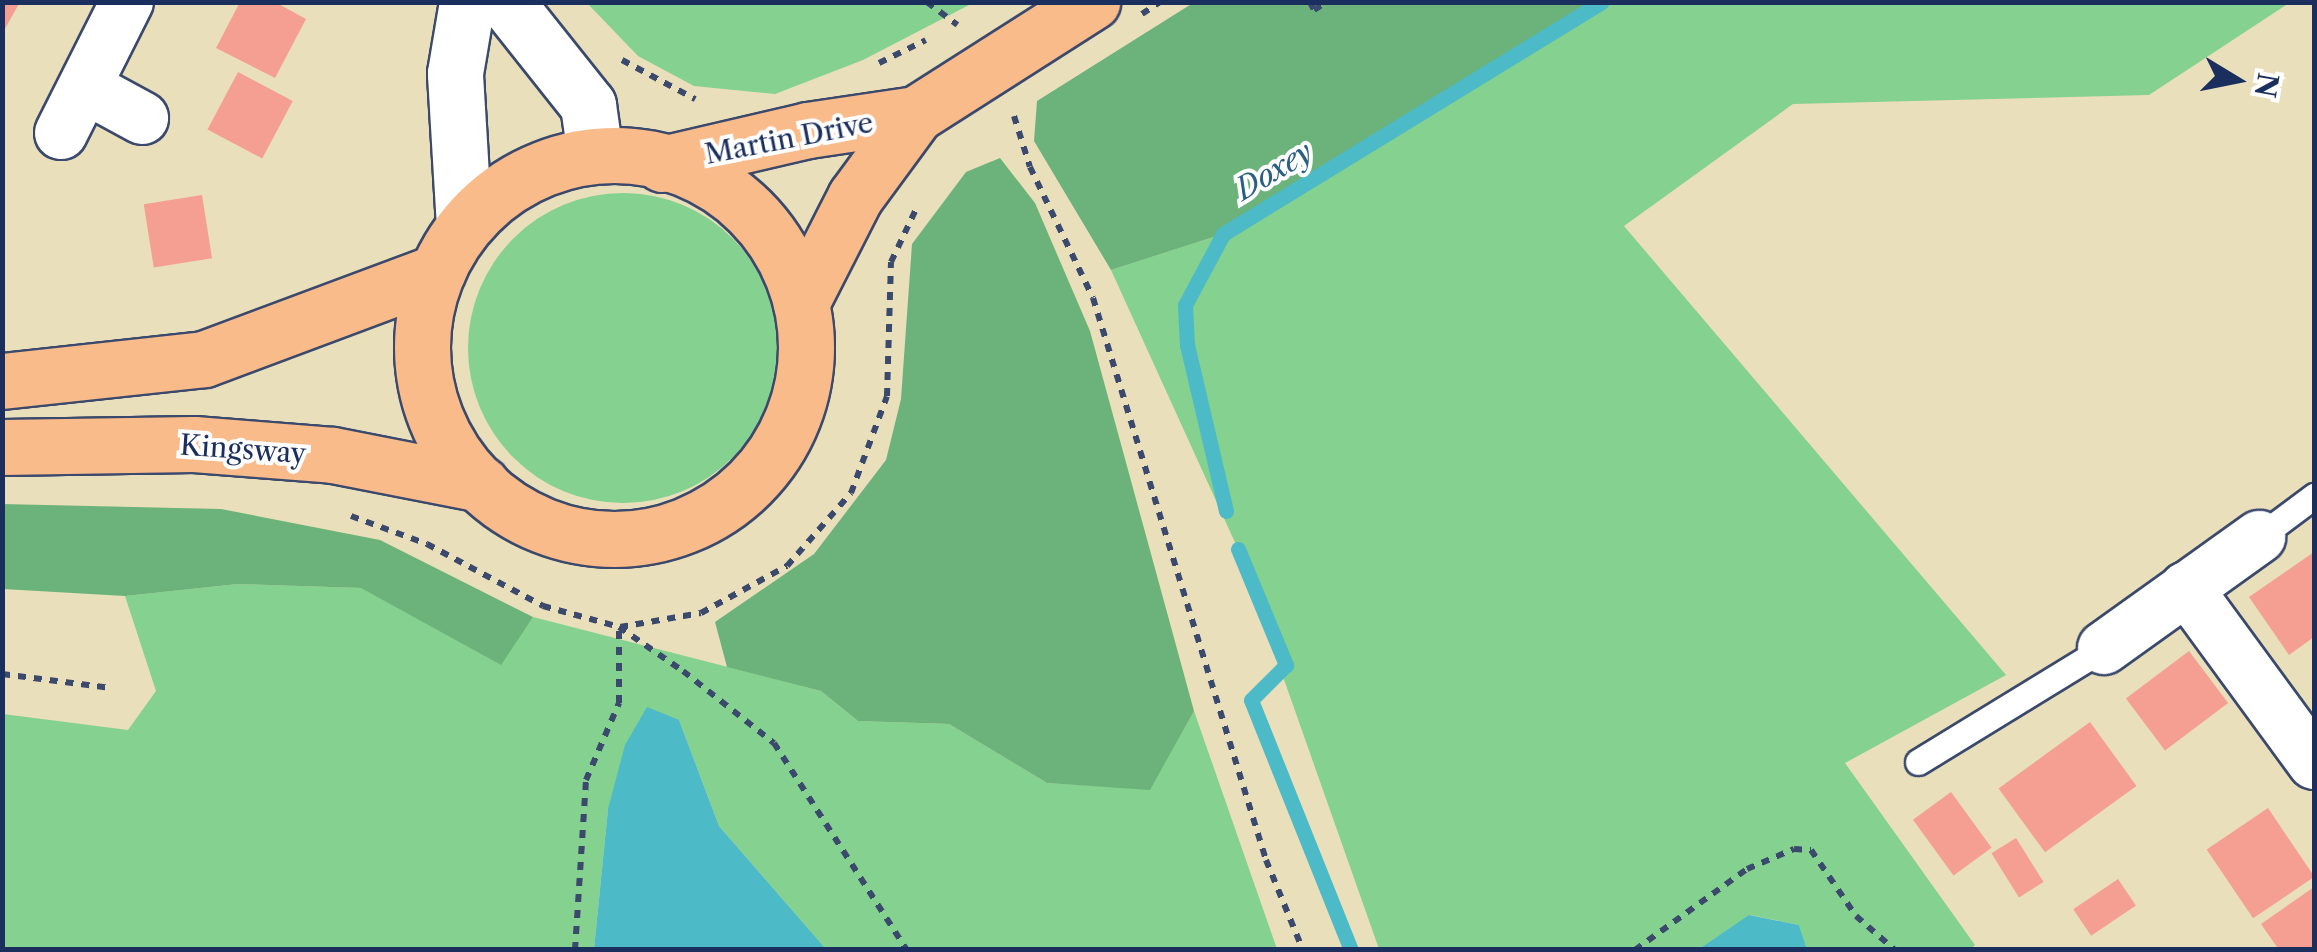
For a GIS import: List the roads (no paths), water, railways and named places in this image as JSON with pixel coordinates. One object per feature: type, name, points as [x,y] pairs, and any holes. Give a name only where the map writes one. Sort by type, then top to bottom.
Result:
[{"type":"main road","name":"Martin Drive","points":[[662,164],[916,114],[1092,2]]},
{"type":"main road","name":"Martin Drive","points":[[801,303],[856,197],[916,114]]},
{"type":"main road","name":"Kingsway","points":[[595,154],[662,164],[708,177],[769,230],[797,282],[808,351],[793,422],[759,476],[720,510],[666,534],[602,540],[550,530],[506,508],[480,484],[438,427],[424,376],[422,326],[450,249],[502,190],[543,167],[595,154]]},
{"type":"main road","name":"Kingsway","points":[[2,381],[204,359],[450,249]]},
{"type":"main road","name":"Kingsway","points":[[2,447],[194,444],[333,455],[480,484]]},
{"type":"street","points":[[61,132],[127,2]]},
{"type":"street","points":[[450,249],[455,73],[467,2]]},
{"type":"street","points":[[506,2],[588,105],[595,154]]},
{"type":"street","points":[[84,87],[142,118]]},
{"type":"street","points":[[2104,648],[2259,537]]},
{"type":"street","points":[[2186,588],[2314,763]]},
{"type":"lane","points":[[2259,537],[2314,496]]},
{"type":"lane","points":[[1918,762],[2104,648]]},
{"type":"water","points":[[647,707],[679,720],[719,826],[826,949],[594,949],[608,809],[625,745]]},
{"type":"water","points":[[1749,915],[1799,925],[1807,949],[1699,949]]},
{"type":"waterway","name":"Doxey","points":[[1226,511],[1187,345],[1185,305],[1223,234],[1602,2]]},
{"type":"waterway","name":"Doxey","points":[[1238,549],[1286,665],[1251,700],[1351,950]]}]
